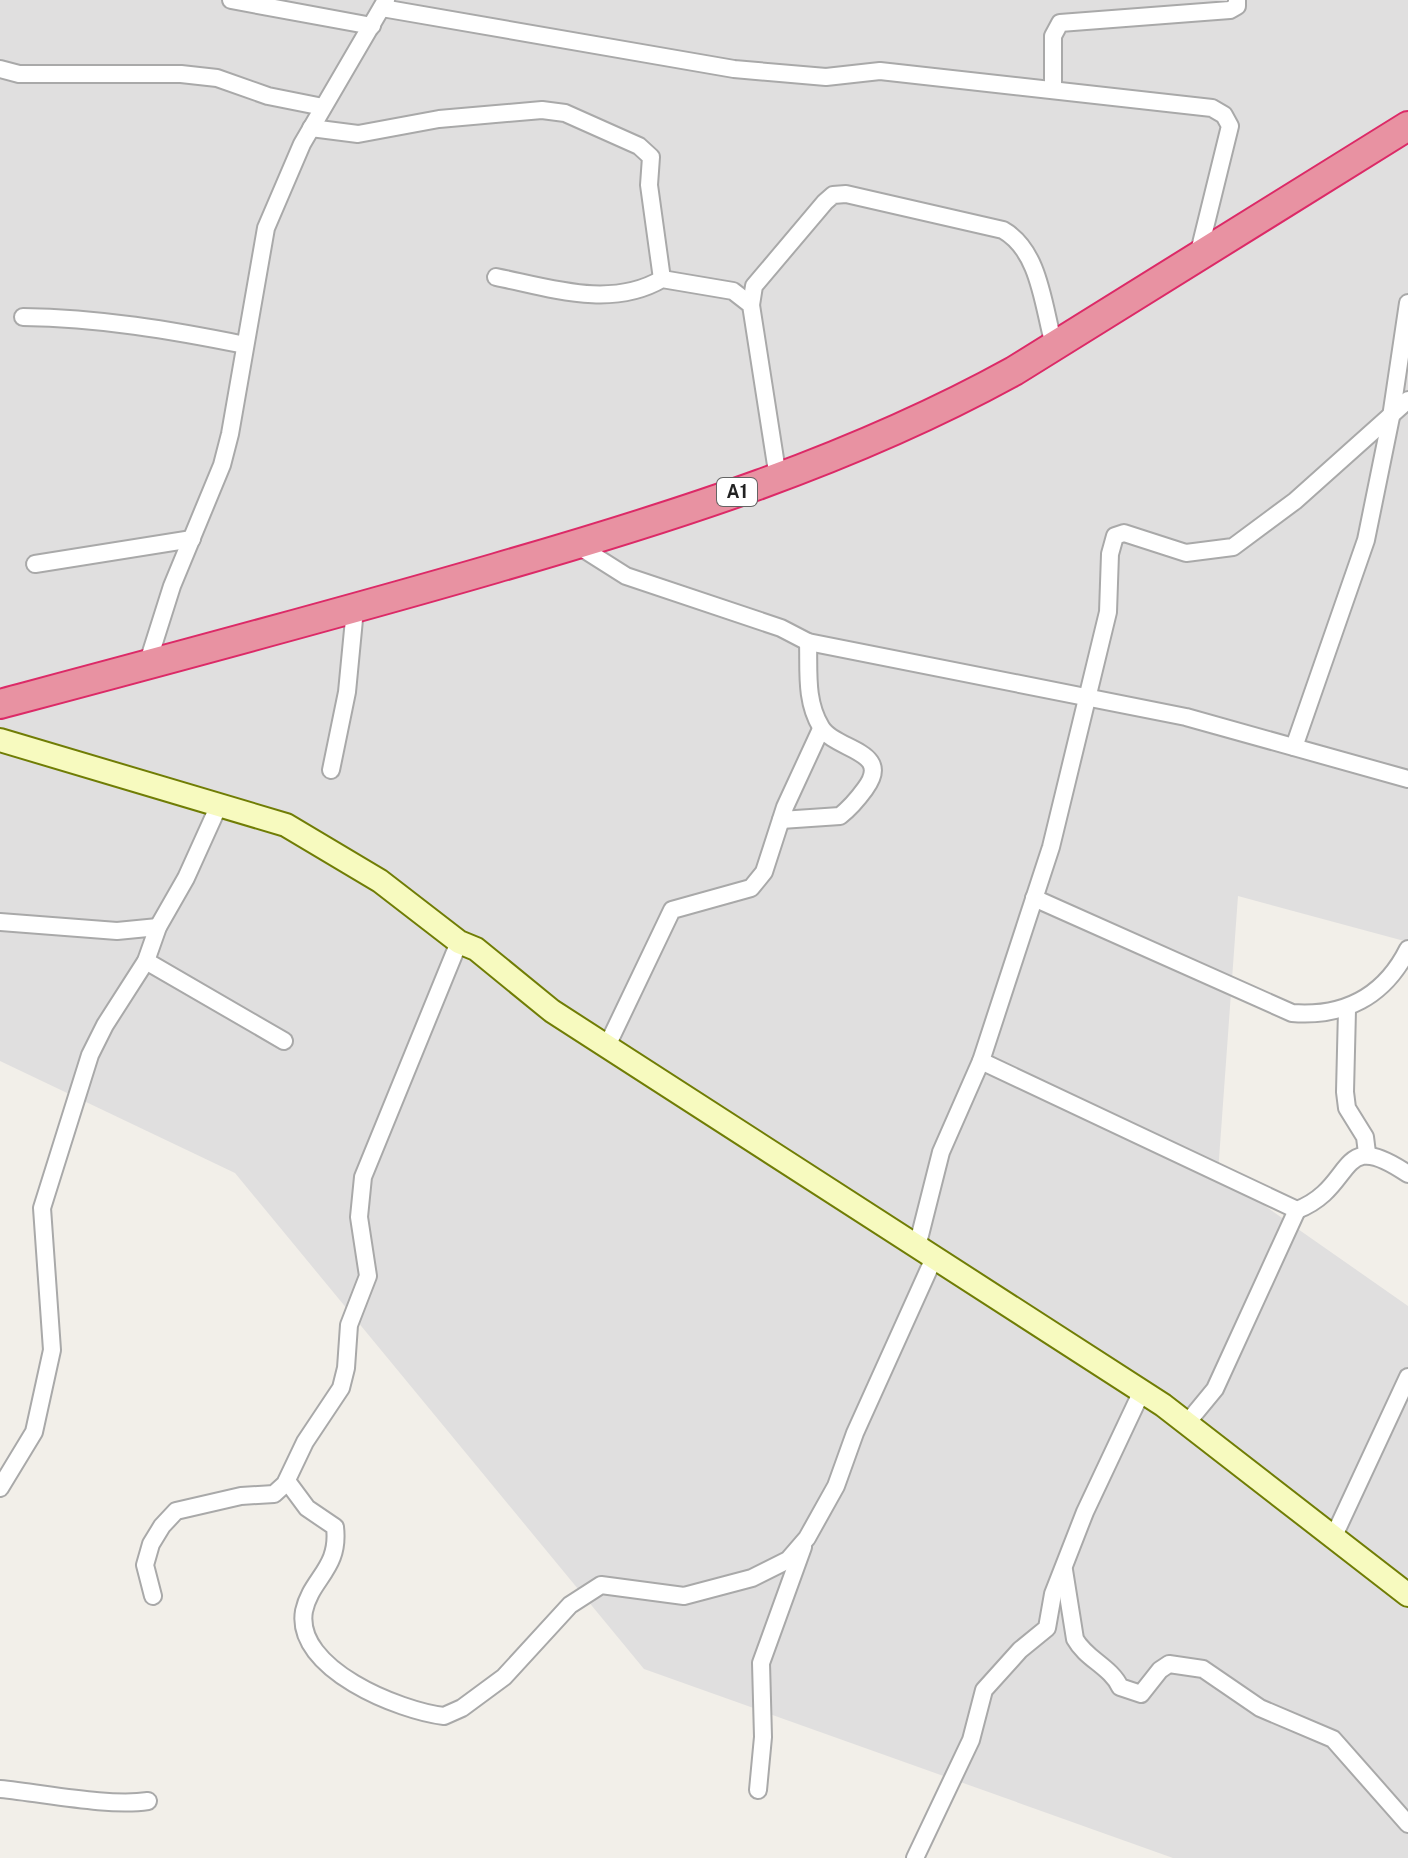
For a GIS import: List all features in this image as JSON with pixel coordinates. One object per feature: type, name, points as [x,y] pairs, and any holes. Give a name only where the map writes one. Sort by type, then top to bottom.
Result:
[{"type":"highway","name":"A1","points":[[0,704],[355,609],[577,545],[778,478],[948,407],[1408,126]]},
{"type":"street","points":[[231,0],[372,26]]},
{"type":"street","points":[[1053,90],[1053,36],[1060,23],[1230,10],[1237,6],[1237,0]]},
{"type":"street","points":[[147,665],[222,465],[266,228],[311,128],[384,4],[734,69],[826,77],[880,71],[1212,108],[1224,115],[1230,126],[1198,256]]},
{"type":"street","points":[[0,69],[31,74],[181,74],[217,78],[268,96],[323,107]]},
{"type":"street","points":[[311,128],[358,134],[439,119],[542,110],[577,118],[639,146],[651,157],[649,185],[662,279]]},
{"type":"street","points":[[778,478],[751,305],[754,286],[833,195],[846,194],[1003,230],[1019,239],[1029,252],[1054,345]]},
{"type":"street","points":[[496,277],[578,294],[613,295],[642,291],[662,279],[733,291],[754,286]]},
{"type":"street","points":[[733,291],[751,305]]},
{"type":"street","points":[[1294,747],[1366,540],[1391,417],[1408,303]]},
{"type":"street","points":[[23,317],[85,318],[154,326],[245,345]]},
{"type":"street","points":[[758,1790],[763,1737],[761,1663],[807,1538],[836,1486],[925,1252],[941,1152],[981,1061],[1051,847],[1108,612],[1110,554],[1115,536],[1124,533],[1186,553],[1233,547],[1283,511],[1408,400]]},
{"type":"street","points":[[35,564],[192,539]]},
{"type":"street","points":[[577,545],[626,576],[781,628],[808,642],[1186,717],[1408,779]]},
{"type":"street","points":[[331,770],[347,692],[355,609]]},
{"type":"street","points":[[781,820],[840,816],[873,778],[874,768],[869,760],[821,729],[809,695],[808,642]]},
{"type":"street","points":[[607,1046],[672,910],[751,888],[764,872],[781,820],[821,729]]},
{"type":"street","points":[[0,740],[286,825],[380,881],[459,942],[476,949],[552,1011],[1142,1391],[1408,1595]]},
{"type":"street","points":[[0,1488],[34,1432],[52,1350],[42,1208],[90,1055],[105,1025],[146,961],[158,927],[186,878],[219,805]]},
{"type":"street","points":[[1034,898],[1292,1013],[1322,1015],[1347,1010],[1379,987],[1400,965],[1408,949]]},
{"type":"street","points":[[0,922],[104,931],[158,927]]},
{"type":"street","points":[[153,1596],[145,1565],[151,1544],[176,1511],[241,1496],[274,1494],[287,1481],[305,1442],[341,1388],[349,1325],[368,1276],[359,1217],[363,1177],[459,942]]},
{"type":"street","points":[[146,961],[284,1041]]},
{"type":"street","points":[[1347,1010],[1347,1108],[1365,1137],[1367,1153]]},
{"type":"street","points":[[981,1061],[1297,1210]]},
{"type":"street","points":[[1187,1423],[1215,1389],[1297,1210],[1328,1192],[1358,1155],[1367,1153],[1408,1174]]},
{"type":"street","points":[[1333,1538],[1408,1377]]},
{"type":"street","points":[[915,1858],[971,1740],[984,1690],[1020,1650],[1047,1628],[1053,1594],[1085,1512],[1142,1391]]},
{"type":"street","points":[[287,1481],[307,1508],[335,1527],[334,1557],[303,1615],[309,1640],[340,1678],[390,1700],[444,1716],[462,1708],[504,1677],[570,1605],[601,1585],[684,1596],[709,1592],[752,1578],[788,1560],[807,1538]]},
{"type":"street","points":[[1063,1568],[1075,1639],[1080,1648],[1116,1679],[1120,1687],[1141,1694],[1160,1670],[1169,1664],[1203,1669],[1260,1708],[1333,1739],[1408,1824]]},
{"type":"street","points":[[0,1789],[123,1804],[148,1801]]},
{"type":"shaded area","points":[[0,0],[1408,0],[1408,942],[1238,896],[1218,1173],[1408,1306],[1408,1858],[1173,1858],[644,1669],[235,1173],[0,1061]]}]
